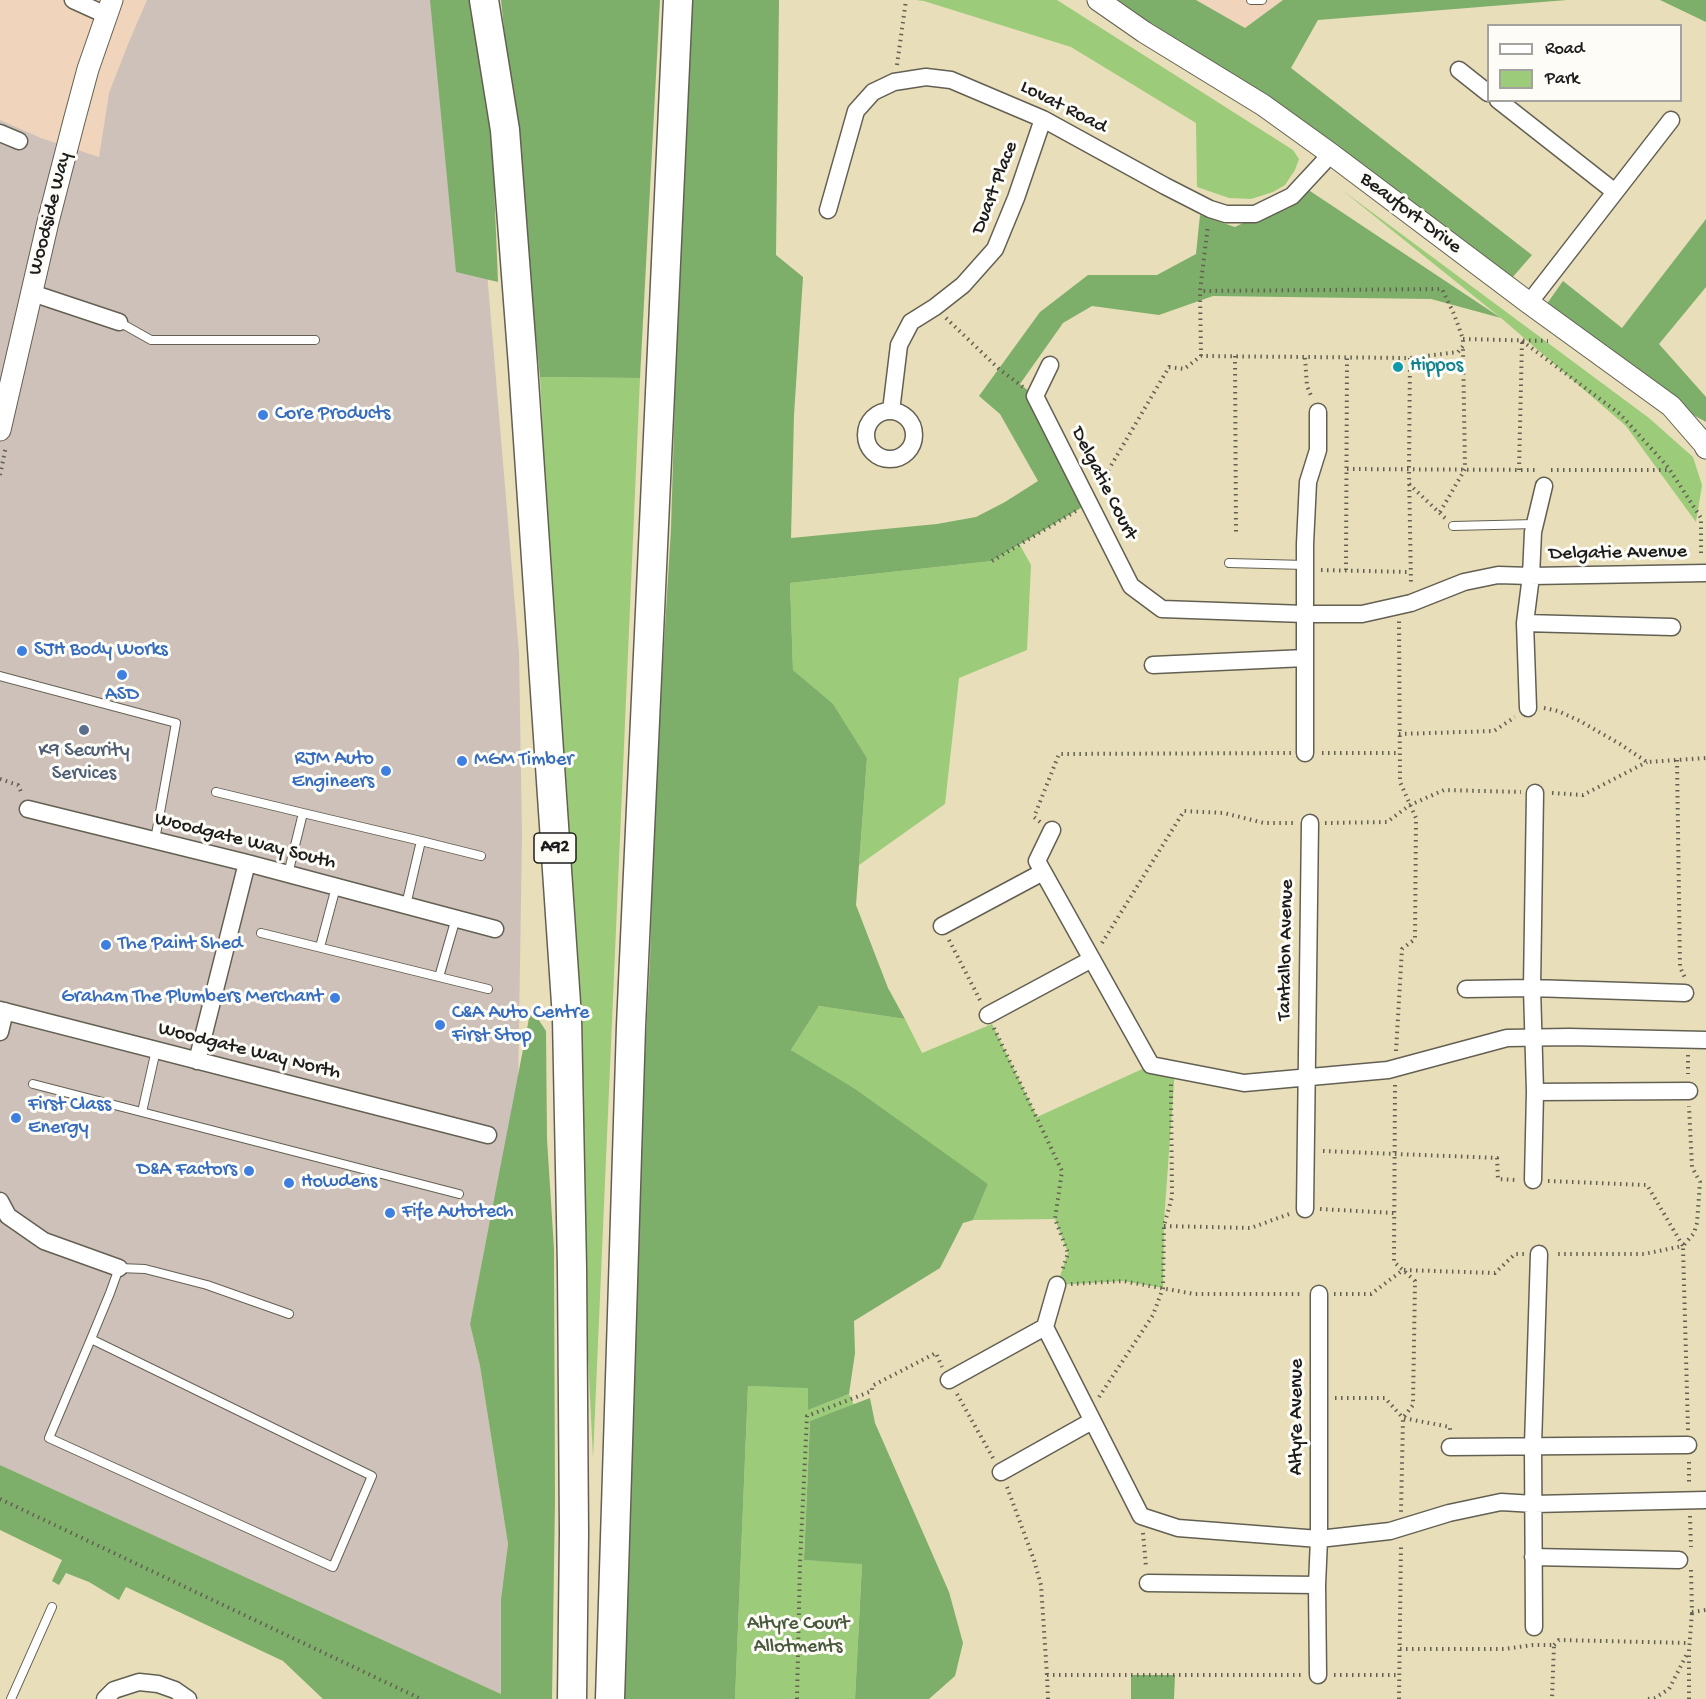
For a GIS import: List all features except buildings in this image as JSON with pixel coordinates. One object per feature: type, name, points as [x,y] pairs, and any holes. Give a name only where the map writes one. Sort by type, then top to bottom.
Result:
[{"type":"highway","name":"A92","points":[[484,0],[505,130],[567,1018],[574,1533],[572,1699]]},
{"type":"highway","points":[[610,1699],[631,1026],[678,0]]},
{"type":"street","points":[[73,0],[109,7]]},
{"type":"street","name":"Beaufort Drive","points":[[1098,0],[1144,32],[1263,105],[1331,154],[1528,303],[1671,406],[1706,448]]},
{"type":"street","name":"Woodside Way","points":[[0,430],[83,88],[109,7]]},
{"type":"street","points":[[1459,70],[1487,92]]},
{"type":"street","name":"Lovat Road","points":[[828,210],[856,111],[873,92],[894,82],[926,77],[951,80],[1043,118],[1165,186],[1210,209],[1226,214],[1255,214],[1292,196],[1331,154]]},
{"type":"street","points":[[1501,102],[1615,192]]},
{"type":"street","name":"Duart Place","points":[[891,411],[899,345],[911,322],[963,285],[995,249],[1016,198],[1043,118]]},
{"type":"street","points":[[1528,303],[1671,120]]},
{"type":"street","points":[[0,133],[20,141]]},
{"type":"street","points":[[32,293],[119,322]]},
{"type":"street","points":[[1035,396],[1050,366]]},
{"type":"street","name":"Delgatie Court","points":[[1035,396],[1131,586],[1162,609]]},
{"type":"street","points":[[1305,753],[1305,567],[1308,482],[1318,450],[1318,412]]},
{"type":"street","name":"Delgatie Avenue","points":[[1528,708],[1525,623],[1531,576],[1533,532],[1544,486]]},
{"type":"street","name":"Delgatie Avenue","points":[[1162,609],[1362,614],[1405,604],[1464,582],[1498,575],[1704,573]]},
{"type":"street","points":[[1525,623],[1672,627]]},
{"type":"street","points":[[1153,665],[1305,658]]},
{"type":"street","points":[[1533,1180],[1532,988],[1535,793]]},
{"type":"street","name":"Woodgate Way South","points":[[28,809],[247,863],[495,929]]},
{"type":"street","name":"Tantallon Avenue","points":[[1305,1209],[1310,823]]},
{"type":"street","points":[[1052,830],[1036,861],[1151,1065],[1244,1083],[1395,1068],[1507,1038],[1706,1040]]},
{"type":"street","points":[[197,1061],[247,863]]},
{"type":"street","points":[[942,926],[1043,872]]},
{"type":"street","points":[[988,1015],[1092,959]]},
{"type":"street","points":[[1466,989],[1532,988],[1685,993]]},
{"type":"street","points":[[0,1032],[2,1010]]},
{"type":"street","name":"Woodgate Way North","points":[[2,1010],[488,1135]]},
{"type":"street","points":[[1534,1092],[1689,1091]]},
{"type":"street","points":[[0,1201],[8,1216],[44,1241],[119,1268]]},
{"type":"street","points":[[1534,1627],[1533,1445],[1539,1254]]},
{"type":"street","points":[[1057,1285],[1045,1326],[1141,1516],[1178,1528],[1319,1539],[1390,1531],[1449,1513],[1501,1502],[1534,1504],[1698,1500]]},
{"type":"street","name":"Altyre Avenue","points":[[1318,1675],[1319,1294]]},
{"type":"street","points":[[949,1380],[1045,1326]]},
{"type":"street","points":[[1001,1472],[1090,1418]]},
{"type":"street","points":[[1450,1447],[1688,1445]]},
{"type":"street","points":[[1533,1557],[1679,1560]]},
{"type":"street","points":[[1148,1583],[1317,1584]]},
{"type":"street","points":[[105,1699],[114,1690],[139,1682],[158,1684],[175,1690],[188,1699]]},
{"type":"lane","points":[[1251,0],[1262,0]]},
{"type":"lane","points":[[119,322],[151,340],[315,340]]},
{"type":"lane","points":[[1453,526],[1535,524]]},
{"type":"lane","points":[[1229,563],[1305,567]]},
{"type":"lane","points":[[0,676],[176,723],[155,840]]},
{"type":"lane","points":[[216,792],[481,856]]},
{"type":"lane","points":[[288,874],[303,813]]},
{"type":"lane","points":[[406,905],[421,841]]},
{"type":"lane","points":[[320,947],[336,887]]},
{"type":"lane","points":[[439,977],[456,918]]},
{"type":"lane","points":[[261,933],[488,989]]},
{"type":"lane","points":[[142,1112],[156,1050]]},
{"type":"lane","points":[[33,1084],[459,1194]]},
{"type":"lane","points":[[91,1339],[372,1476],[333,1567],[49,1438],[119,1268],[145,1269],[207,1285],[289,1314]]},
{"type":"lane","points":[[11,1699],[52,1607]]},
{"type":"path","points":[[894,82],[906,0]]},
{"type":"path","points":[[1201,356],[1200,291],[1210,209]]},
{"type":"path","points":[[1200,291],[1442,289],[1463,339],[1465,469],[1440,512]]},
{"type":"path","points":[[935,307],[999,369],[1035,396]]},
{"type":"path","points":[[1463,339],[1582,342]]},
{"type":"path","points":[[1522,341],[1620,414],[1670,470],[1703,518],[1704,573]]},
{"type":"path","points":[[1520,470],[1522,341]]},
{"type":"path","points":[[992,561],[1089,503],[1169,368],[1184,369],[1201,356],[1410,358],[1458,352],[1463,346]]},
{"type":"path","points":[[1235,357],[1236,535]]},
{"type":"path","points":[[1305,358],[1307,386],[1318,412]]},
{"type":"path","points":[[1346,570],[1347,358]]},
{"type":"path","points":[[1400,1699],[1403,1418],[1413,1405],[1415,1281],[1394,1262],[1395,1068],[1402,949],[1414,939],[1416,818],[1400,782],[1399,753],[1405,604],[1410,572],[1410,358]]},
{"type":"path","points":[[1347,469],[1670,470]]},
{"type":"path","points":[[1409,484],[1453,526]]},
{"type":"path","points":[[1305,567],[1410,572]]},
{"type":"path","points":[[1399,734],[1494,731],[1528,708],[1544,708],[1558,711],[1620,744],[1647,762]]},
{"type":"path","points":[[1052,830],[1034,817],[1059,754],[1399,753]]},
{"type":"path","points":[[1092,959],[1184,812],[1224,813],[1264,823],[1387,822],[1410,805],[1444,790],[1583,795],[1647,762],[1706,758]]},
{"type":"path","points":[[1677,760],[1680,967],[1684,977],[1685,993]]},
{"type":"path","points":[[0,779],[18,785],[28,809]]},
{"type":"path","points":[[942,926],[988,1015],[1062,1171],[1055,1219],[1068,1253],[1057,1285],[1123,1281],[1194,1294],[1371,1294],[1403,1270],[1495,1273],[1515,1254],[1644,1254],[1683,1246],[1694,1233],[1697,1223],[1700,1182],[1692,1167],[1687,1040]]},
{"type":"path","points":[[1090,1418],[1153,1315],[1163,1288],[1164,1226],[1172,1197],[1171,1068]]},
{"type":"path","points":[[1305,1150],[1497,1158],[1498,1179],[1647,1185],[1683,1246],[1688,1445],[1698,1500]]},
{"type":"path","points":[[1164,1226],[1251,1228],[1305,1209],[1394,1213]]},
{"type":"path","points":[[797,1699],[800,1563],[807,1416],[872,1391],[872,1386],[936,1353],[1001,1472],[1034,1560],[1041,1585],[1048,1699]]},
{"type":"path","points":[[1319,1398],[1385,1398],[1403,1418],[1450,1427],[1450,1447]]},
{"type":"path","points":[[0,1499],[421,1699]]},
{"type":"path","points":[[1141,1516],[1148,1583]]},
{"type":"path","points":[[1689,1699],[1689,1643],[1692,1612]]},
{"type":"path","points":[[1552,1699],[1554,1645],[1559,1640],[1689,1643]]},
{"type":"path","points":[[1400,1649],[1504,1649],[1554,1645]]},
{"type":"path","points":[[1648,1699],[1655,1698],[1669,1689],[1689,1651]]},
{"type":"path","points":[[1047,1675],[1400,1675]]},
{"type":"shaded area","points":[[0,0],[147,0],[109,93],[99,157],[41,138],[0,120]]},
{"type":"shaded area","points":[[147,0],[442,0],[478,165],[519,653],[522,835],[518,1092],[470,1324],[480,1366],[508,1544],[501,1599],[501,1694],[0,1465],[0,120],[41,138],[99,157],[109,93]]},
{"type":"shaded area","points":[[1196,0],[1283,0],[1245,28]]},
{"type":"green space","points":[[430,0],[469,0],[492,135],[498,282],[456,272]]},
{"type":"green space","points":[[501,0],[660,0],[640,378],[540,377]]},
{"type":"green space","points":[[693,0],[779,0],[776,255],[803,277],[794,415],[791,538],[937,524],[976,517],[1038,481],[1000,414],[979,396],[1040,312],[1088,275],[1157,275],[1196,254],[1200,215],[1235,227],[1287,201],[1301,185],[1501,318],[1431,299],[1213,296],[1159,315],[1092,306],[1063,323],[1020,384],[1035,396],[1089,503],[992,561],[790,583],[793,670],[833,704],[867,758],[856,905],[888,988],[905,1019],[819,1006],[791,1050],[855,1089],[988,1184],[973,1220],[963,1223],[940,1268],[854,1321],[855,1353],[849,1394],[808,1410],[808,1388],[748,1386],[735,1699],[620,1699],[630,1336],[650,960],[655,791],[671,529],[684,88]]},
{"type":"green space","points":[[916,0],[1057,0],[1293,150],[1299,159],[1295,170],[1285,185],[1273,192],[1251,199],[1229,198],[1197,187],[1196,123],[1071,47]]},
{"type":"green space","points":[[1115,0],[1196,0],[1245,28],[1283,0],[1567,0],[1318,20],[1291,68],[1532,255],[1511,279],[1286,110]]},
{"type":"green space","points":[[1660,0],[1706,0],[1706,22]]},
{"type":"green space","points":[[1342,190],[1649,418],[1693,457],[1702,485],[1696,522],[1626,426],[1501,318]]},
{"type":"green space","points":[[1706,219],[1706,287],[1659,344],[1706,397],[1706,422],[1686,411],[1546,305],[1563,281],[1622,328]]},
{"type":"green space","points":[[540,377],[640,378],[593,1458]]},
{"type":"green space","points":[[1020,545],[1031,565],[1027,650],[959,678],[945,804],[859,865],[867,758],[833,705],[793,670],[790,583],[992,561]]},
{"type":"green space","points":[[819,1006],[905,1019],[922,1053],[992,1024],[1037,1117],[1151,1065],[1175,1069],[1164,1221],[1163,1288],[1123,1281],[1057,1285],[1068,1253],[1055,1219],[973,1220],[988,1184],[791,1050]]},
{"type":"green space","points":[[531,1008],[546,1031],[547,1139],[554,1249],[555,1501],[552,1699],[323,1699],[283,1661],[126,1587],[119,1600],[89,1582],[66,1573],[59,1585],[52,1581],[62,1560],[0,1530],[0,1465],[501,1694],[501,1599],[508,1544],[480,1366],[470,1324]]},
{"type":"green space","name":"Altyre Court Allotments","points":[[748,1386],[808,1387],[808,1410],[849,1394],[854,1405],[810,1421],[804,1560],[862,1563],[855,1699],[735,1699]]},
{"type":"green space","points":[[870,1398],[875,1423],[949,1592],[963,1643],[955,1676],[929,1699],[855,1699],[862,1564],[804,1560],[810,1421]]},
{"type":"green space","points":[[1131,1675],[1175,1675],[1174,1699],[1131,1699]]},
{"type":"place","name":"Hippos","points":[[1398,367]]},
{"type":"place","name":"Core Products","points":[[263,415]]},
{"type":"place","name":"SJH Body Works","points":[[22,651]]},
{"type":"place","name":"ASD","points":[[122,675]]},
{"type":"place","name":"K9 Security Services","points":[[84,730]]},
{"type":"place","name":"MGM Timber","points":[[462,761]]},
{"type":"place","name":"RJM Auto Engineers","points":[[386,771]]},
{"type":"place","name":"The Paint Shed","points":[[106,945]]},
{"type":"place","name":"Graham The Plumbers Merchant","points":[[335,998]]},
{"type":"place","name":"C&A Auto Centre First Stop","points":[[440,1025]]},
{"type":"place","name":"First Class Energy","points":[[16,1118]]},
{"type":"place","name":"D&A Factors","points":[[249,1171]]},
{"type":"place","name":"Howdens","points":[[289,1183]]},
{"type":"place","name":"Fife Autotech","points":[[390,1213]]}]
